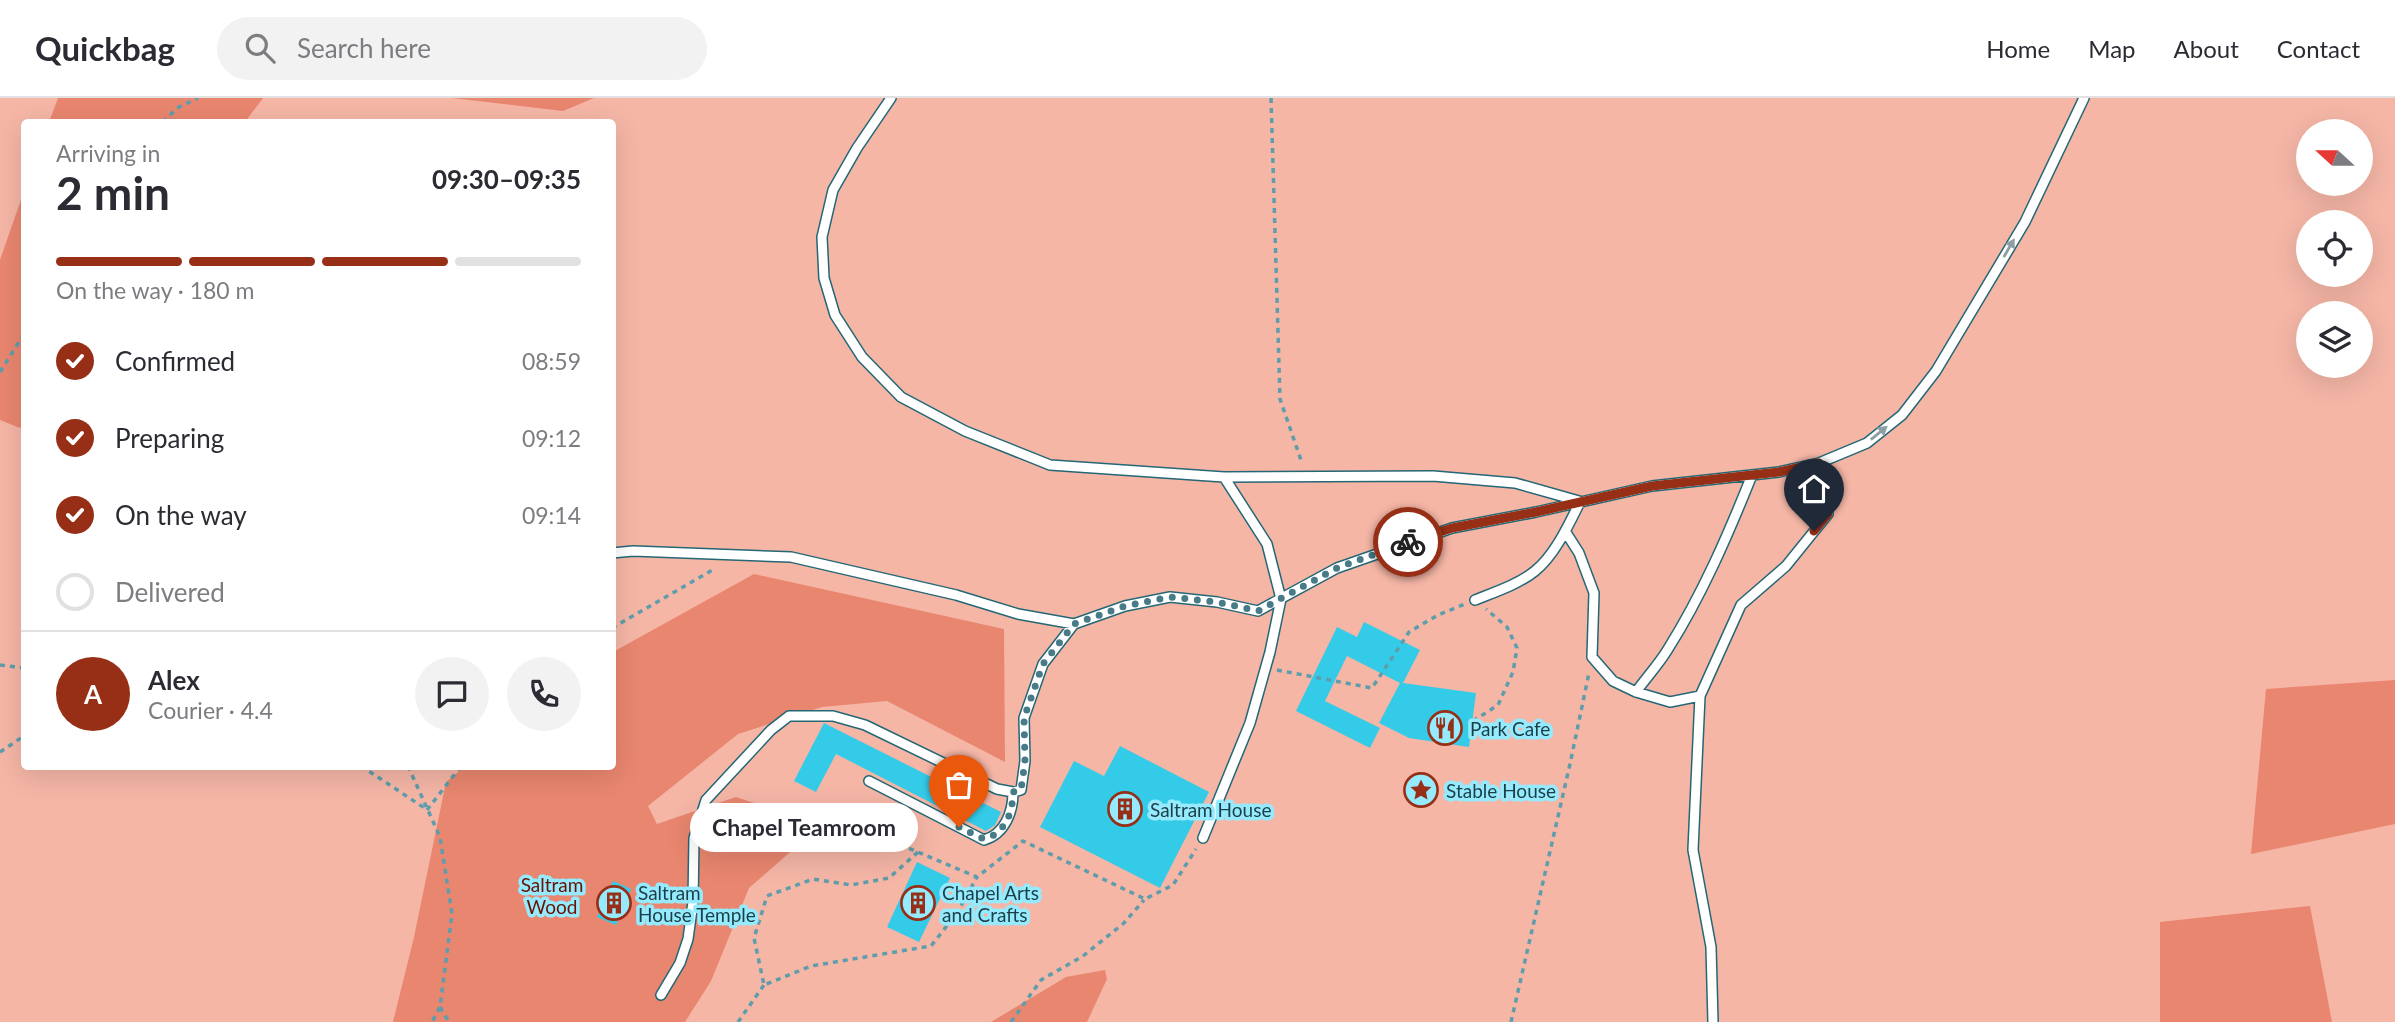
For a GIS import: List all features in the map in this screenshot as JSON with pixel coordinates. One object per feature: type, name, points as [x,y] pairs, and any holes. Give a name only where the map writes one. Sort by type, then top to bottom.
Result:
[{"type":"lane","points":[[891,98],[833,190],[822,237],[824,278],[835,315],[862,357],[901,397],[965,431],[1050,465],[1224,477],[1433,476],[1515,483],[1580,502]]},
{"type":"lane","points":[[616,553],[792,556],[943,592],[1018,614],[1074,624],[1125,606],[1170,597],[1217,602],[1258,611],[1337,568],[1452,528],[1652,486],[1752,475],[1819,463],[1867,443],[1902,415],[1936,371],[2025,222],[2084,98]]},
{"type":"lane","points":[[1713,1022],[1711,947],[1693,850],[1700,696],[1741,605],[1786,566],[1828,514],[1819,463]]},
{"type":"lane","points":[[1636,692],[1667,651],[1701,589],[1728,535],[1752,475]]},
{"type":"lane","points":[[1203,838],[1250,723],[1266,668],[1281,599],[1267,544],[1224,477]]},
{"type":"lane","points":[[1475,600],[1536,571],[1565,531],[1580,502]]},
{"type":"lane","points":[[1565,531],[1579,553],[1594,593],[1592,657],[1612,681],[1636,692],[1670,702],[1700,696]]},
{"type":"lane","points":[[661,995],[680,963],[688,939],[693,902],[694,838],[706,800],[771,730],[789,716],[833,716],[865,725],[997,789],[1013,792],[1021,790],[1025,761],[1024,718],[1043,664],[1074,624]]},
{"type":"lane","points":[[869,780],[984,839],[1000,831],[1013,804],[1013,792]]},
{"type":"path","points":[[166,119],[177,108],[198,98]]},
{"type":"path","points":[[1271,98],[1280,399],[1306,476]]},
{"type":"path","points":[[0,372],[21,339]]},
{"type":"path","points":[[616,626],[736,556]]},
{"type":"path","points":[[1266,668],[1372,688],[1409,632],[1438,615],[1475,600],[1507,626],[1517,648],[1513,672],[1498,705],[1473,721]]},
{"type":"path","points":[[1511,1022],[1592,657]]},
{"type":"path","points":[[0,665],[21,668]]},
{"type":"path","points":[[0,752],[21,738]]},
{"type":"path","points":[[367,770],[427,810]]},
{"type":"path","points":[[410,770],[440,837],[452,914],[440,1007],[432,1022]]},
{"type":"path","points":[[427,810],[458,770]]},
{"type":"path","points":[[863,829],[977,877]]},
{"type":"path","points":[[1011,1022],[1041,980],[1083,956],[1124,923],[1145,899],[1173,885],[1203,838]]},
{"type":"path","points":[[738,1022],[764,985],[811,965],[931,946],[957,913],[977,877],[1023,841],[1145,899]]},
{"type":"path","points":[[764,985],[754,938],[767,896],[813,879],[851,885],[889,878],[918,852]]},
{"type":"path","points":[[440,1007],[449,1022]]},
{"type":"green space","points":[[0,98],[2395,98],[2395,1022],[0,1022]]},
{"type":"green space","points":[[58,98],[263,98],[247,119],[50,119]]},
{"type":"green space","points":[[452,98],[594,98],[563,111]]},
{"type":"green space","points":[[21,200],[20,428],[0,420],[0,260]]},
{"type":"green space","name":"Saltram Wood","points":[[754,574],[1004,629],[1005,762],[887,701],[822,707],[738,734],[648,806],[657,824],[736,797],[821,825],[749,888],[711,981],[685,1022],[393,1022],[414,937],[446,782],[460,770],[616,770],[616,650]]},
{"type":"green space","points":[[2395,680],[2395,824],[2251,854],[2266,689]]},
{"type":"green space","points":[[2310,906],[2332,1022],[2160,1022],[2160,922]]},
{"type":"green space","points":[[1105,970],[1107,979],[1087,1022],[991,1022],[1066,977]]},
{"type":"building","points":[[1364,622],[1420,650],[1403,683],[1476,693],[1469,747],[1409,738],[1379,723],[1400,683],[1347,656],[1325,701],[1380,728],[1370,748],[1296,711],[1337,627],[1357,637]]},
{"type":"building","points":[[824,723],[1001,812],[995,825],[986,831],[836,754],[816,792],[794,781]]},
{"type":"building","name":"Saltram House","points":[[1120,746],[1209,792],[1160,888],[1040,827],[1074,761],[1104,776]]},
{"type":"building","name":"Chapel Arts and Crafts","points":[[917,862],[950,878],[919,942],[887,927]]},
{"type":"building","name":"Saltram House Temple","points":[[613,881],[631,889],[616,925],[597,917]]},
{"type":"way so far","points":[[959,827],[984,839],[1000,831],[1009,816],[1013,792],[1021,790],[1025,761],[1024,718],[1043,664],[1074,624],[1125,606],[1170,597],[1217,602],[1258,611],[1337,568],[1408,542]]},
{"type":"place","name":"Park Cafe","points":[[1445,728]]},
{"type":"place","name":"Stable House","points":[[1421,790]]},
{"type":"place","name":"Saltram House","points":[[1125,809]]},
{"type":"place","name":"Chapel Teamroom","points":[[959,827]]},
{"type":"place","name":"Saltram House Temple","points":[[614,903]]},
{"type":"place","name":"Chapel Arts and Crafts","points":[[918,903]]},
{"type":"route","points":[[1408,542],[1452,528],[1652,486],[1779,472],[1819,463],[1828,514],[1814,531]]}]
